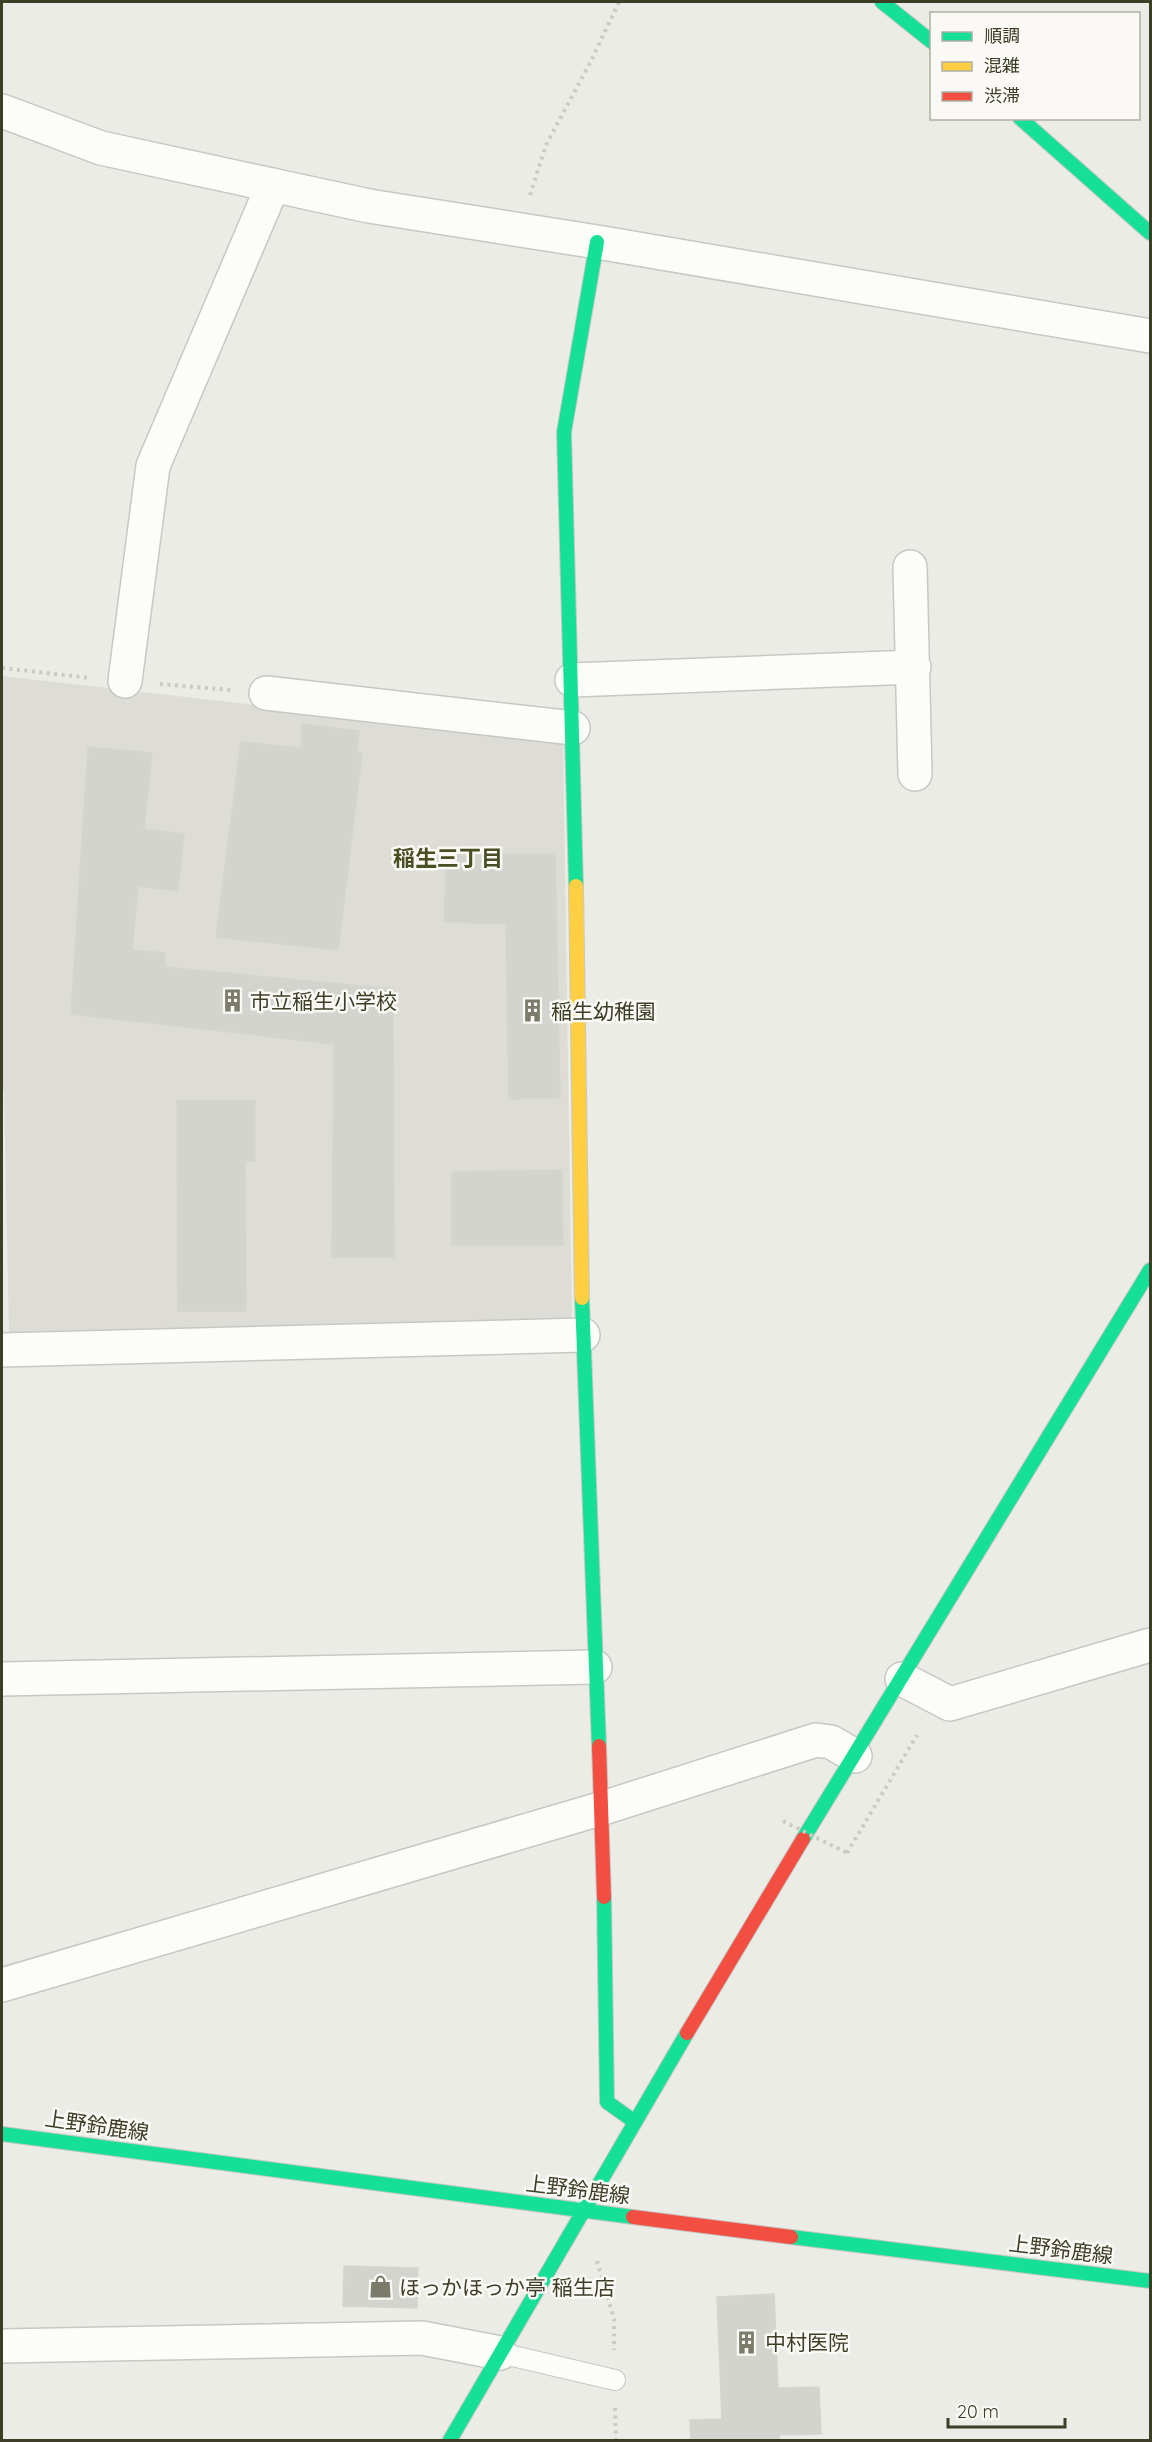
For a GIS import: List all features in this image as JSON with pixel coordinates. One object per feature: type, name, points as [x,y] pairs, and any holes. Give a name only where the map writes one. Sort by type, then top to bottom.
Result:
[{"type":"street","points":[[882,2],[930,40]]},
{"type":"street","points":[[2,111],[101,147],[369,206],[597,242],[1150,336]]},
{"type":"street","points":[[1022,120],[1150,233]]},
{"type":"street","points":[[125,681],[153,466],[273,185]]},
{"type":"street","points":[[597,242],[564,432],[572,680],[583,1335],[595,1667],[603,1808],[607,2102],[636,2122]]},
{"type":"street","points":[[910,567],[915,774]]},
{"type":"street","points":[[572,680],[914,667]]},
{"type":"street","points":[[266,693],[573,728]]},
{"type":"street","points":[[450,2440],[582,2211],[1150,1270]]},
{"type":"street","points":[[2,1350],[583,1335]]},
{"type":"street","points":[[902,1679],[950,1704],[1150,1645]]},
{"type":"street","points":[[2,1679],[595,1667]]},
{"type":"street","points":[[2,1985],[603,1808],[816,1740],[831,1742],[855,1756]]},
{"type":"street","name":"上野鈴鹿線","points":[[2,2133],[582,2211],[1150,2281]]},
{"type":"street","points":[[2,2346],[422,2338],[500,2353]]},
{"type":"lane","points":[[500,2353],[615,2380]]},
{"type":"path","points":[[524,232],[531,186],[546,145],[591,61],[619,2]]},
{"type":"path","points":[[783,1821],[847,1853],[917,1735]]},
{"type":"path","points":[[582,2211],[614,2319],[616,2440]]},
{"type":"shaded area","points":[[2,676],[563,740],[572,1327],[9,1333],[4,1091],[2,1091]]},
{"type":"building","points":[[302,724],[359,731],[357,752],[362,753],[338,950],[216,937],[241,742],[301,748]]},
{"type":"building","name":"市立稲生小学校","points":[[88,747],[152,753],[144,829],[184,834],[178,891],[138,886],[132,950],[165,953],[164,967],[393,989],[394,1257],[332,1257],[334,1044],[71,1014]]},
{"type":"building","name":"稲生幼稚園","points":[[555,854],[560,1098],[509,1099],[506,924],[444,922],[447,855]]},
{"type":"building","points":[[177,1101],[255,1101],[255,1161],[245,1161],[246,1311],[178,1311]]},
{"type":"building","points":[[562,1170],[563,1245],[452,1245],[452,1172]]},
{"type":"building","name":"ほっかほっか亭 稲生店","points":[[344,2266],[418,2268],[417,2308],[343,2306]]},
{"type":"building","name":"中村医院","points":[[774,2294],[778,2388],[819,2387],[821,2434],[779,2435],[779,2440],[691,2440],[690,2420],[722,2419],[717,2297]]},
{"type":"traffic: fast","points":[[882,2],[930,40]]},
{"type":"traffic: fast","points":[[1022,120],[1150,233]]},
{"type":"traffic: fast","points":[[576,886],[564,432],[597,242]]},
{"type":"traffic: fast","points":[[803,1839],[1150,1270]]},
{"type":"traffic: fast","points":[[582,1298],[599,1746]]},
{"type":"traffic: fast","points":[[604,1897],[607,2102],[635,2122]]},
{"type":"traffic: fast","points":[[450,2440],[687,2033]]},
{"type":"traffic: fast","points":[[2,2134],[633,2217]]},
{"type":"traffic: fast","points":[[791,2237],[1150,2281]]},
{"type":"traffic: slow","points":[[576,886],[582,1298]]},
{"type":"traffic: jam","points":[[599,1746],[604,1897]]},
{"type":"traffic: jam","points":[[687,2033],[803,1839]]},
{"type":"traffic: jam","points":[[633,2217],[791,2237]]},
{"type":"place","name":"市立稲生小学校","points":[[232,1001]]},
{"type":"place","name":"稲生幼稚園","points":[[533,1011]]},
{"type":"place","name":"ほっかほっか亭 稲生店","points":[[381,2287]]},
{"type":"place","name":"中村医院","points":[[747,2342]]},
{"type":"district","name":"稲生三丁目","points":[[448,858]]}]
